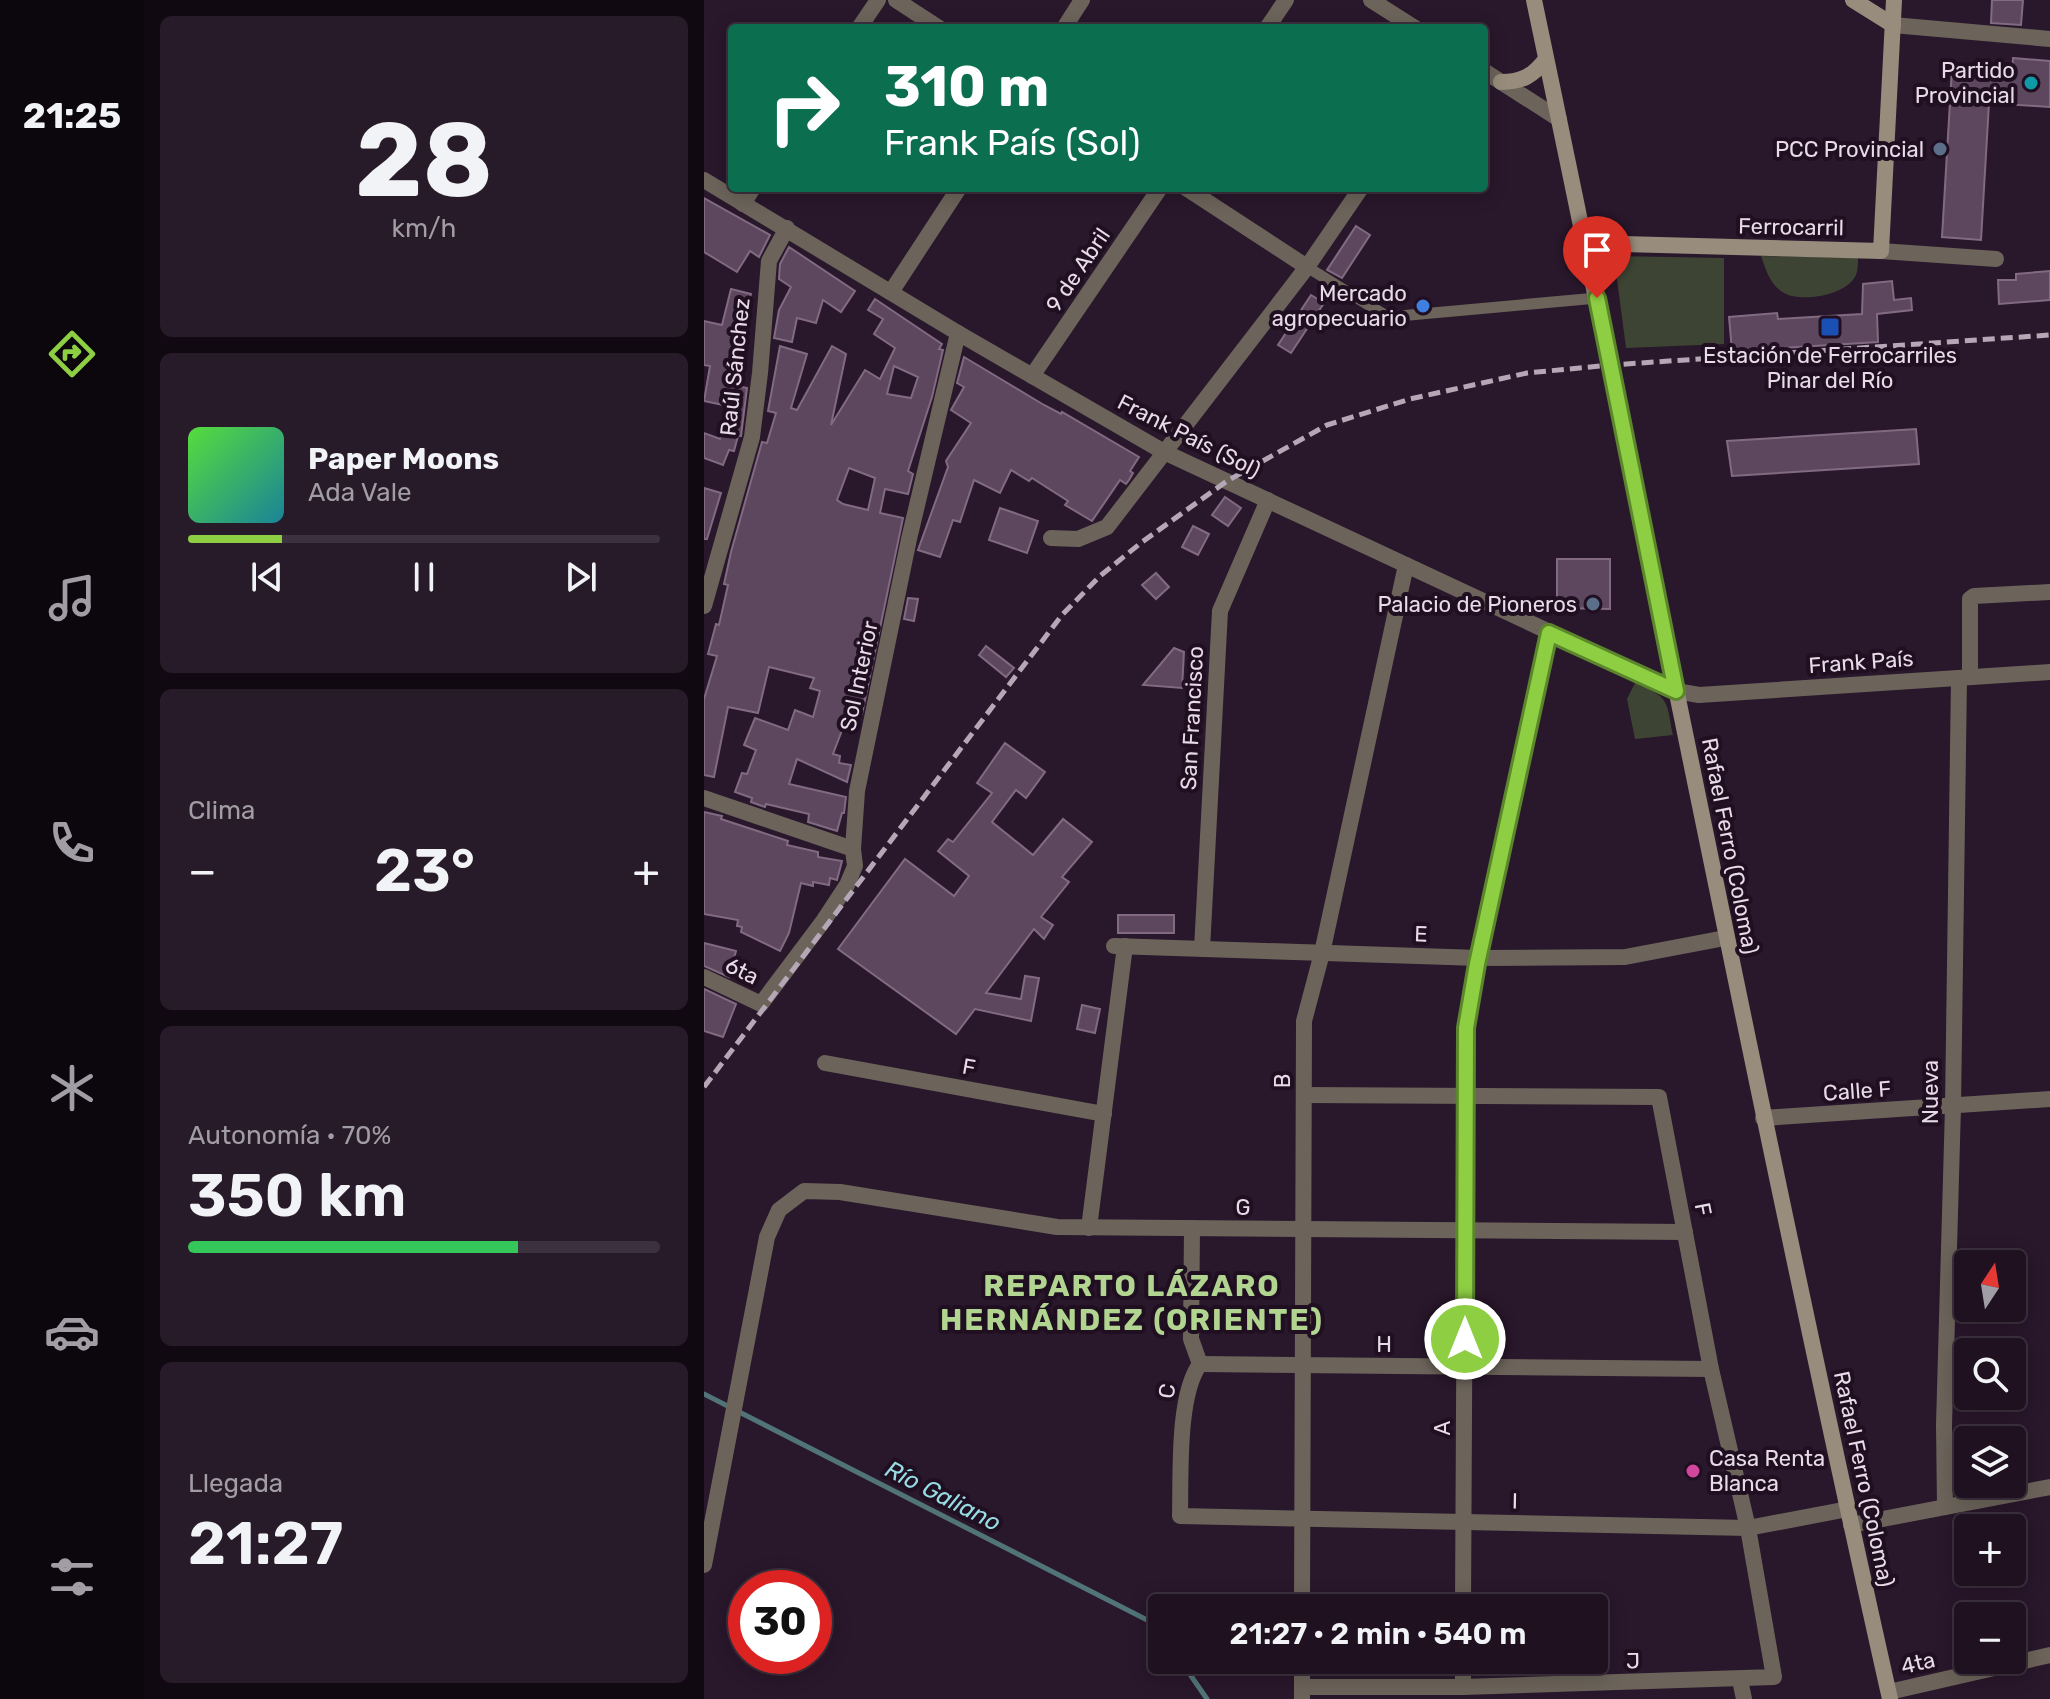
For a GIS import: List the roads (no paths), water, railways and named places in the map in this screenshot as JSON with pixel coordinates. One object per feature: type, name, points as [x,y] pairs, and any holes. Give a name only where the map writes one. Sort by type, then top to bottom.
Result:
[{"type":"main road","name":"Rafael Ferro (Coloma)","points":[[1534,0],[1586,243],[1725,938],[1889,1695]]},
{"type":"main road","points":[[1853,0],[1893,25]]},
{"type":"main road","points":[[1881,251],[1894,0]]},
{"type":"main road","points":[[1501,82],[1520,82],[1536,72],[1546,59]]},
{"type":"main road","name":"Ferrocarril","points":[[1586,243],[1881,251]]},
{"type":"street","points":[[862,24],[878,0]]},
{"type":"street","points":[[896,0],[933,24]]},
{"type":"street","points":[[1067,24],[1082,0]]},
{"type":"street","points":[[1270,24],[1286,0]]},
{"type":"street","points":[[1371,0],[1409,24]]},
{"type":"street","points":[[1893,25],[2050,39]]},
{"type":"street","points":[[1488,74],[1559,119]]},
{"type":"street","name":"Frank País (Sol)","points":[[704,180],[958,333],[1164,452],[1676,691]]},
{"type":"street","points":[[743,204],[750,192]]},
{"type":"street","points":[[891,292],[956,192]]},
{"type":"street","name":"9 de Abril","points":[[1032,376],[1157,192]]},
{"type":"street","points":[[1192,192],[1388,317],[1597,298]]},
{"type":"street","points":[[1051,538],[1078,539],[1107,527],[1307,267],[1358,192]]},
{"type":"street","name":"Raúl Sánchez","points":[[704,606],[752,437],[769,261],[787,228]]},
{"type":"street","name":"Ferrocarril","points":[[1881,251],[1996,259]]},
{"type":"street","name":"Sol Interior","points":[[761,1004],[847,885],[855,866],[853,849],[857,791],[909,539],[958,333]]},
{"type":"street","name":"San Francisco","points":[[1202,949],[1220,611],[1268,500]]},
{"type":"street","name":"B","points":[[1302,1594],[1304,1021],[1322,953],[1406,565]]},
{"type":"street","name":"Nueva","points":[[1945,1507],[1944,1425],[1968,601],[1974,596],[2050,592]]},
{"type":"street","name":"A","points":[[1463,1594],[1466,1028],[1549,633]]},
{"type":"street","name":"Frank País","points":[[1676,691],[1699,695],[2050,672]]},
{"type":"street","points":[[704,798],[853,849]]},
{"type":"street","name":"E","points":[[1104,1114],[1120,946],[1479,958],[1625,957],[1725,938]]},
{"type":"street","name":"6ta","points":[[704,977],[761,1004]]},
{"type":"street","name":"F","points":[[825,1063],[1104,1114]]},
{"type":"street","name":"F","points":[[1304,1095],[1659,1097],[1711,1369],[1748,1528],[1774,1677]]},
{"type":"street","name":"Calle F","points":[[1763,1118],[2050,1099]]},
{"type":"street","points":[[1089,1228],[1104,1114]]},
{"type":"street","name":"G","points":[[704,1565],[767,1237],[779,1210],[804,1191],[840,1192],[1057,1227],[1685,1232]]},
{"type":"street","name":"C","points":[[1180,1516],[1183,1435],[1191,1377],[1200,1364],[1191,1339],[1192,1228]]},
{"type":"street","name":"H","points":[[1200,1364],[1711,1369]]},
{"type":"street","name":"I","points":[[1180,1516],[1748,1528],[1945,1507],[2050,1487]]},
{"type":"street","name":"4ta","points":[[1889,1695],[2050,1655]]},
{"type":"street","points":[[1463,1674],[1463,1687]]},
{"type":"street","name":"J","points":[[1302,1693],[1463,1687],[1562,1692],[1774,1677]]},
{"type":"street","points":[[1740,1680],[1744,1699]]},
{"type":"waterway","name":"Río Galiano","points":[[704,1394],[1148,1620]]},
{"type":"waterway","name":"Río Galiano","points":[[1190,1674],[1207,1699]]},
{"type":"railway","points":[[704,1087],[1062,615],[1100,576],[1227,481],[1327,425],[1410,399],[1527,373],[2050,335]]},
{"type":"place","name":"Partido Provincial","points":[[2031,83]]},
{"type":"place","name":"PCC Provincial","points":[[1940,149]]},
{"type":"place","name":"Mercado agropecuario","points":[[1423,306]]},
{"type":"place","name":"Estación de Ferrocarriles Pinar del Río","points":[[1830,327]]},
{"type":"place","name":"Palacio de Pioneros","points":[[1593,604]]},
{"type":"place","name":"Casa Renta Blanca","points":[[1693,1471]]},
{"type":"district","name":"REPARTO LÁZARO HERNÁNDEZ (ORIENTE)","points":[[1132,1303]]}]
